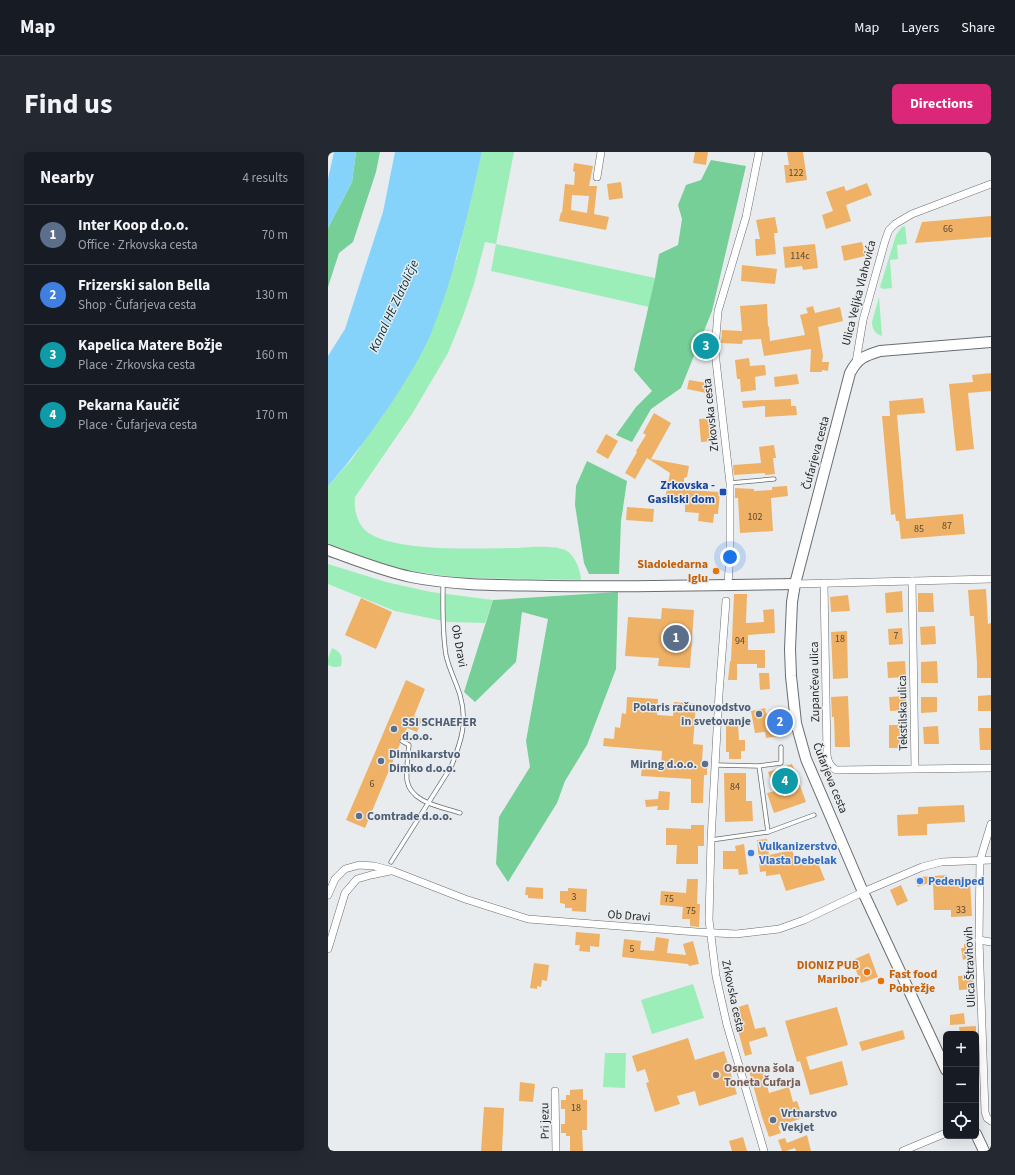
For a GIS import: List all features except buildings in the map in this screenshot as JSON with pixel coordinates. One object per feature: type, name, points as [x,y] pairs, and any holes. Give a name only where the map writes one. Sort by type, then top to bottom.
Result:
[{"type":"street","points":[[597,178],[601,152]]},
{"type":"street","name":"Zrkovska cesta","points":[[728,585],[730,552],[730,483],[716,361],[716,337],[718,311],[746,217],[759,152]]},
{"type":"street","name":"Ulica Veljka Vlahovića","points":[[856,362],[864,320],[889,230],[895,224],[912,214],[991,184]]},
{"type":"street","name":"Ulica Veljka Vlahovića","points":[[856,362],[862,357],[880,351],[991,342]]},
{"type":"street","name":"Čufarjeva cesta","points":[[856,362],[850,373],[794,584],[790,649],[791,676],[796,722],[806,759],[863,892],[945,1067]]},
{"type":"street","points":[[328,550],[369,565],[412,577],[443,581],[505,585],[728,585],[991,579]]},
{"type":"street","name":"Tekstilska ulica","points":[[912,581],[915,768],[991,768]]},
{"type":"street","name":"Zupančeva ulica","points":[[824,583],[828,761],[831,767],[836,770],[915,768]]},
{"type":"street","name":"Zrkovska cesta","points":[[726,601],[711,840],[709,920],[716,976],[727,1024],[764,1151]]},
{"type":"street","name":"Ulica Štravhovih","points":[[991,824],[980,860],[979,940],[985,1112],[987,1118],[991,1121]]},
{"type":"street","name":"Ob Dravi","points":[[328,895],[335,879],[345,869],[359,865],[374,866],[392,871],[465,899],[528,919],[736,934],[778,929],[804,920],[863,892],[922,867],[941,862],[991,860]]},
{"type":"street","points":[[328,949],[345,893],[357,879],[392,871]]},
{"type":"street","points":[[979,940],[991,942]]},
{"type":"street","name":"Pri jezu","points":[[555,1091],[556,1151]]},
{"type":"street","points":[[902,1151],[943,1134]]},
{"type":"street","points":[[978,1139],[984,1151]]},
{"type":"lane","points":[[730,483],[774,479]]},
{"type":"lane","name":"Ob Dravi","points":[[391,862],[450,767],[456,755],[464,728],[464,714],[461,701],[446,653],[443,618],[443,581]]},
{"type":"lane","points":[[402,741],[409,745],[407,780],[410,789],[418,798],[460,812]]},
{"type":"lane","points":[[716,765],[759,766],[781,763],[781,746]]},
{"type":"lane","points":[[759,766],[768,832]]},
{"type":"lane","points":[[711,840],[768,832],[814,815]]},
{"type":"green space","points":[[356,152],[380,152],[376,172],[353,242],[339,253],[328,287],[328,228],[352,182]]},
{"type":"green space","points":[[482,152],[514,152],[496,244],[485,242],[474,284],[448,353],[412,414],[355,497],[356,514],[363,528],[375,536],[392,542],[413,546],[461,549],[543,547],[562,549],[570,553],[575,560],[579,568],[581,580],[461,578],[410,571],[374,563],[328,545],[328,486],[352,459],[407,378],[457,258]]},
{"type":"green space","points":[[711,160],[746,166],[712,311],[681,388],[651,409],[632,442],[616,435],[636,407],[652,391],[634,370],[659,254],[678,245],[682,219],[678,205],[686,185],[701,180]]},
{"type":"green space","points":[[905,226],[907,244],[897,245],[898,259],[890,260],[892,288],[883,289],[880,287],[896,235],[902,227]]},
{"type":"green space","points":[[496,244],[655,278],[649,307],[491,271]]},
{"type":"green space","points":[[879,297],[882,336],[876,333],[872,325]]},
{"type":"green space","points":[[587,461],[627,481],[621,521],[619,574],[589,574],[584,563],[575,505],[576,486]]},
{"type":"green space","points":[[328,564],[386,582],[431,592],[493,600],[485,623],[448,622],[395,611],[328,584]]},
{"type":"green space","points":[[618,592],[616,669],[587,745],[565,781],[557,803],[508,882],[496,864],[499,817],[530,767],[526,741],[548,619],[522,612],[516,662],[475,702],[464,692],[493,600]]},
{"type":"green space","points":[[332,648],[341,655],[341,666],[334,667],[328,665],[328,658]]},
{"type":"green space","points":[[693,984],[704,1018],[652,1034],[641,1000]]},
{"type":"green space","points":[[605,1053],[626,1053],[625,1088],[603,1087]]},
{"type":"water","points":[[334,152],[356,152],[352,182],[328,228],[328,179]]},
{"type":"water","name":"Kanal HE Zlatoličje","points":[[395,152],[482,152],[466,222],[453,268],[439,314],[430,336],[394,399],[362,444],[328,486],[328,356],[345,329],[383,212]]},
{"type":"place","name":"Kapelica Matere Božje","points":[[706,346]]},
{"type":"place","name":"Zrkovska - Gasilski dom","points":[[723,492]]},
{"type":"place","name":"Sladoledarna Iglu","points":[[716,571]]},
{"type":"place","name":"Inter Koop d.o.o.","points":[[676,638]]},
{"type":"place","name":"Polaris računovodstvo in svetovanje","points":[[759,714]]},
{"type":"place","name":"Frizerski salon Bella","points":[[780,722]]},
{"type":"place","name":"SSI SCHAEFER d.o.o.","points":[[394,729]]},
{"type":"place","name":"Dimnikarstvo Dimko d.o.o.","points":[[381,761]]},
{"type":"place","name":"Miring d.o.o.","points":[[705,764]]},
{"type":"place","name":"Pekarna Kaučič","points":[[785,781]]},
{"type":"place","name":"Comtrade d.o.o.","points":[[359,816]]},
{"type":"place","name":"Vulkanizerstvo Vlasta Debelak","points":[[751,853]]},
{"type":"place","name":"Pedenjped","points":[[920,881]]},
{"type":"place","name":"DIONIZ PUB Maribor","points":[[867,972]]},
{"type":"place","name":"Fast food Pobrežje","points":[[881,981]]},
{"type":"place","name":"Osnovna šola Toneta Čufarja","points":[[716,1075]]},
{"type":"place","name":"Vrtnarstvo Vekjet","points":[[773,1120]]}]
